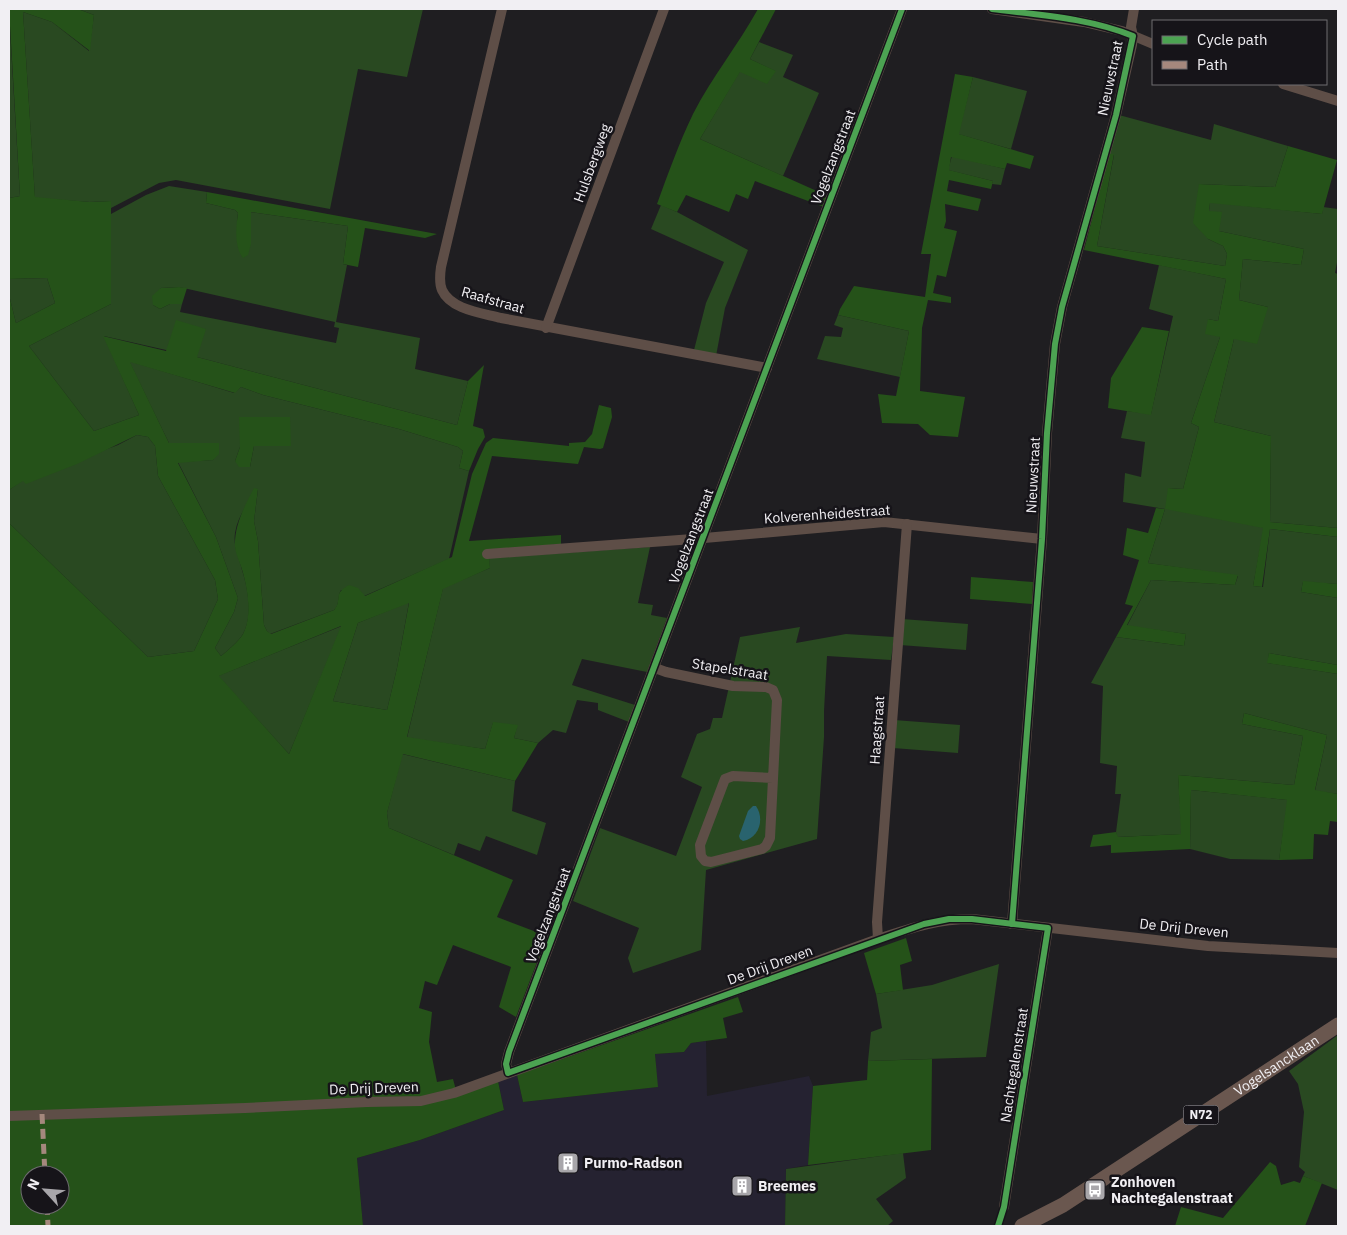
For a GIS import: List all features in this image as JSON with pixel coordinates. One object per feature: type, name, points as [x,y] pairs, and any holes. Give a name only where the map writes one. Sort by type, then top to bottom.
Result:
[{"type":"main road","name":"Vogelsancklaan","points":[[1022,1226],[1063,1204],[1338,1025]]},
{"type":"main road","name":"Vogelsancklaan","points":[[1039,1226],[1063,1204]]},
{"type":"street","name":"Raafstraat","points":[[502,9],[441,267],[440,281],[446,297],[460,306],[546,328],[767,368]]},
{"type":"street","name":"Hulsbergweg","points":[[546,328],[664,9]]},
{"type":"street","name":"Vogelzangstraat","points":[[508,1073],[506,1064],[509,1052],[902,9]]},
{"type":"street","points":[[992,9],[1084,22],[1122,32],[1152,44]]},
{"type":"street","name":"Nieuwstraat","points":[[1012,924],[1042,539],[1047,433],[1054,344],[1062,307],[1116,115],[1133,36],[1131,27],[1134,9]]},
{"type":"street","points":[[1286,85],[1338,101]]},
{"type":"street","name":"Kolverenheidestraat","points":[[704,538],[884,522],[1042,539]]},
{"type":"street","name":"Haagstraat","points":[[878,939],[877,922],[907,524]]},
{"type":"street","name":"Vogelzangstraat","points":[[487,554],[704,538]]},
{"type":"street","name":"Stapelstraat","points":[[655,668],[733,686],[766,687],[773,690],[778,700],[770,838],[766,846],[762,848],[711,862],[700,856],[700,845],[725,780],[733,776],[773,778]]},
{"type":"street","name":"De Drij Dreven","points":[[9,1116],[421,1101],[454,1093],[878,939],[924,924],[950,919],[972,919],[1208,946],[1338,953]]},
{"type":"street","name":"Nachtegalenstraat","points":[[1004,1207],[1048,928]]},
{"type":"shaded area","points":[[706,1041],[707,1096],[809,1076],[813,1086],[808,1165],[786,1169],[785,1226],[363,1226],[357,1158],[420,1140],[504,1110],[498,1081],[517,1075],[523,1102],[657,1087],[655,1054],[684,1052],[691,1043]]},
{"type":"green space","points":[[9,9],[78,9],[94,15],[90,51],[52,22],[23,12],[35,197],[90,202],[111,201],[111,304],[29,346],[94,431],[139,415],[103,336],[166,351],[176,320],[206,329],[197,357],[457,425],[468,381],[484,365],[473,426],[483,429],[485,437],[469,471],[459,468],[463,451],[458,447],[399,429],[263,395],[241,387],[235,393],[130,362],[169,443],[219,443],[219,454],[213,460],[178,463],[216,537],[238,598],[234,612],[215,648],[221,656],[241,637],[248,620],[246,588],[235,547],[235,539],[240,517],[254,488],[258,489],[254,521],[258,541],[264,625],[271,634],[334,610],[338,603],[339,594],[349,585],[358,588],[365,596],[452,557],[472,474],[486,443],[493,438],[569,446],[569,443],[585,442],[592,434],[599,405],[611,408],[612,417],[603,448],[584,447],[578,464],[492,456],[469,541],[561,535],[561,544],[489,550],[490,568],[443,589],[407,737],[485,749],[493,722],[518,725],[514,738],[538,743],[515,781],[403,754],[387,813],[389,828],[513,880],[497,917],[547,936],[516,1017],[499,1007],[511,967],[453,945],[437,985],[425,981],[419,1008],[432,1012],[429,1042],[437,1082],[453,1079],[457,1094],[498,1081],[504,1110],[420,1140],[357,1158],[363,1226],[9,1226],[9,523],[148,657],[194,651],[218,599],[215,580],[158,476],[155,446],[148,437],[137,435],[77,464],[26,484],[23,481],[9,490],[9,295],[16,323],[55,303],[47,278],[9,279],[9,198],[20,196]],"holes":[[[409,603],[387,710],[333,701],[358,623]],[[341,626],[289,754],[219,676]]]},
{"type":"green space","points":[[78,9],[423,9],[407,77],[358,69],[330,209],[176,180],[159,183],[111,208],[111,201],[90,202],[35,198],[23,12],[52,22],[89,51],[94,15]]},
{"type":"green space","points":[[758,9],[776,9],[750,59],[776,71],[767,84],[740,72],[700,139],[828,196],[824,207],[755,181],[748,199],[736,194],[729,212],[686,195],[677,212],[657,204],[678,147],[693,114]]},
{"type":"green space","points":[[9,15],[20,196],[9,198]]},
{"type":"green space","points":[[759,42],[793,55],[783,77],[819,93],[783,176],[700,139],[740,71],[775,71],[750,59]]},
{"type":"green space","points":[[955,74],[973,77],[959,134],[1034,156],[1030,169],[1007,163],[1005,169],[951,157],[949,170],[993,181],[991,189],[949,180],[947,191],[981,199],[978,211],[945,204],[946,221],[944,228],[957,231],[946,277],[937,275],[933,293],[951,297],[951,303],[928,300],[922,328],[920,391],[965,397],[958,437],[930,435],[918,424],[882,423],[878,394],[896,396],[909,331],[838,315],[854,286],[925,297],[931,254],[921,254]]},
{"type":"green space","points":[[973,77],[1027,91],[1011,149],[958,134]]},
{"type":"green space","points":[[1119,115],[1211,140],[1214,124],[1288,146],[1275,187],[1199,184],[1208,239],[1223,246],[1227,254],[1225,266],[1097,246],[1114,155],[1109,154]]},
{"type":"green space","points":[[1288,146],[1337,160],[1322,214],[1210,203],[1209,211],[1222,212],[1219,231],[1304,249],[1301,265],[1243,259],[1239,300],[1268,307],[1257,344],[1234,339],[1214,422],[1271,436],[1270,522],[1338,528],[1338,537],[1270,529],[1262,587],[1253,586],[1263,528],[1165,509],[1168,488],[1183,489],[1199,427],[1191,423],[1220,337],[1205,334],[1208,319],[1218,321],[1226,279],[1084,250],[1109,154],[1114,154],[1097,246],[1225,266],[1227,254],[1223,246],[1208,239],[1193,223],[1199,184],[1275,187]]},
{"type":"green space","points":[[952,156],[1005,169],[1001,185],[992,184],[993,181],[948,170]]},
{"type":"green space","points":[[169,186],[207,192],[206,203],[235,210],[238,213],[237,220],[251,244],[250,212],[348,226],[343,264],[347,265],[336,322],[420,338],[415,369],[468,381],[457,425],[197,357],[104,336],[139,415],[94,431],[29,346],[111,304],[111,214],[146,195]],"holes":[[[179,287],[335,322],[334,327],[339,328],[336,343],[180,312],[182,304],[170,304],[160,309],[153,305],[161,288]]]},
{"type":"green space","points":[[207,192],[437,234],[425,238],[365,228],[358,267],[343,264],[348,226],[251,212],[251,244],[248,255],[243,258],[237,242],[238,213],[235,210],[206,203]]},
{"type":"green space","points":[[1210,202],[1322,214],[1323,207],[1338,209],[1338,257],[1335,273],[1338,274],[1338,528],[1270,522],[1271,436],[1214,422],[1234,339],[1268,307],[1239,300],[1243,259],[1301,265],[1304,249],[1219,231],[1209,211]]},
{"type":"green space","points":[[661,205],[748,250],[725,308],[716,356],[694,350],[706,303],[724,262],[651,229]]},
{"type":"green space","points":[[1159,265],[1226,279],[1218,321],[1208,319],[1220,337],[1191,423],[1199,427],[1183,489],[1168,488],[1264,528],[1253,586],[1263,587],[1270,529],[1338,537],[1338,584],[1303,582],[1301,592],[1338,598],[1338,665],[1269,653],[1268,663],[1338,674],[1338,794],[1315,791],[1327,735],[1244,713],[1242,724],[1303,736],[1294,785],[1178,775],[1182,834],[1117,837],[1121,794],[1115,794],[1117,766],[1100,763],[1103,686],[1091,683],[1116,637],[1184,646],[1186,634],[1127,626],[1151,580],[1235,585],[1238,576],[1148,563],[1165,509],[1123,502],[1125,473],[1141,477],[1145,442],[1121,438],[1127,411],[1151,414],[1173,316],[1149,309]]},
{"type":"green space","points":[[47,278],[55,303],[16,323],[9,295],[9,279]]},
{"type":"green space","points":[[161,288],[187,288],[182,304],[170,304],[160,309],[153,305],[152,296]]},
{"type":"green space","points":[[838,315],[909,331],[900,377],[817,359],[825,336],[841,337],[843,328],[834,325]]},
{"type":"green space","points":[[1142,327],[1169,331],[1151,415],[1108,408],[1111,378]]},
{"type":"green space","points":[[129,361],[234,393],[241,387],[263,395],[399,429],[458,447],[463,451],[459,468],[469,471],[449,559],[364,596],[341,590],[337,606],[334,610],[270,634],[264,625],[258,541],[254,521],[258,489],[241,515],[235,533],[236,547],[248,594],[248,619],[241,637],[221,656],[215,648],[234,612],[238,598],[216,537],[178,462],[213,460],[219,443],[169,443]],"holes":[[[290,417],[254,446],[250,467],[235,461],[240,447]]]},
{"type":"green space","points":[[239,417],[290,417],[291,446],[254,446],[250,467],[239,467],[235,461],[240,447]]},
{"type":"green space","points":[[137,435],[148,437],[155,446],[158,476],[215,580],[218,599],[194,651],[148,657],[9,523],[9,490],[23,480],[118,445]]},
{"type":"green space","points":[[1156,508],[1165,509],[1148,563],[1238,575],[1235,585],[1151,580],[1127,625],[1186,634],[1184,646],[1116,637],[1133,606],[1125,604],[1139,560],[1123,555],[1127,528],[1148,533]]},
{"type":"green space","points":[[650,547],[638,603],[653,605],[651,615],[667,618],[647,672],[582,659],[572,685],[635,705],[629,722],[598,710],[598,703],[577,700],[566,733],[553,730],[538,743],[514,738],[517,726],[493,723],[485,749],[407,738],[443,588],[490,568],[489,558]]},
{"type":"green space","points":[[971,577],[1033,582],[1032,604],[970,599]]},
{"type":"green space","points":[[1303,581],[1338,584],[1338,598],[1301,592]]},
{"type":"green space","points":[[409,602],[387,710],[333,701],[358,623]]},
{"type":"green space","points":[[902,619],[968,624],[966,650],[900,645]]},
{"type":"green space","points":[[342,626],[289,754],[218,676]]},
{"type":"green space","points":[[800,627],[796,643],[846,634],[894,637],[891,660],[827,656],[817,839],[706,870],[701,950],[633,973],[628,958],[639,928],[573,901],[600,828],[676,856],[702,787],[681,777],[697,734],[710,729],[713,718],[722,718],[740,637]]},
{"type":"green space","points":[[1269,653],[1338,665],[1338,674],[1267,663]]},
{"type":"green space","points":[[1244,713],[1327,735],[1315,790],[1338,794],[1338,822],[1330,821],[1328,835],[1314,834],[1313,859],[1279,860],[1287,800],[1191,790],[1190,849],[1111,853],[1111,845],[1090,847],[1093,835],[1116,832],[1118,837],[1181,834],[1178,775],[1294,785],[1303,736],[1242,724]]},
{"type":"green space","points":[[894,720],[960,725],[958,753],[893,748]]},
{"type":"green space","points":[[402,754],[515,781],[512,811],[546,823],[537,855],[486,836],[480,851],[458,843],[454,855],[389,828],[387,813]]},
{"type":"green space","points":[[1191,790],[1288,800],[1279,860],[1230,859],[1190,849]]},
{"type":"green space","points":[[906,938],[912,961],[900,965],[903,990],[876,994],[864,953]]},
{"type":"green space","points":[[999,964],[986,1057],[868,1061],[871,1032],[882,1028],[876,994],[932,985]]},
{"type":"green space","points":[[738,997],[743,1012],[723,1018],[727,1038],[691,1043],[684,1052],[655,1054],[658,1087],[523,1102],[517,1075]]},
{"type":"green space","points":[[1338,1035],[1338,1190],[1303,1176],[1305,1172],[1299,1167],[1304,1112],[1298,1084],[1289,1071]]},
{"type":"green space","points":[[932,1059],[931,1150],[808,1165],[813,1086],[867,1080],[868,1061]]},
{"type":"green space","points":[[903,1153],[906,1178],[876,1199],[893,1221],[887,1226],[785,1226],[786,1169]]},
{"type":"green space","points":[[1270,1162],[1276,1166],[1281,1185],[1294,1181],[1300,1183],[1303,1176],[1322,1183],[1305,1226],[1175,1226],[1181,1207],[1223,1218]]},
{"type":"water","points":[[753,806],[756,806],[759,811],[759,827],[753,836],[743,841],[739,836],[748,811]]},
{"type":"marked path","points":[[42,1114],[45,1165]]},
{"type":"marked path","points":[[47,1215],[48,1226]]},
{"type":"cycle path","points":[[902,9],[506,1064],[508,1073],[924,924],[949,919],[972,919],[1048,928],[1004,1207],[998,1226]]},
{"type":"cycle path","points":[[992,9],[1081,21],[1133,36],[1116,115],[1062,307],[1055,344],[1012,924]]},
{"type":"place","name":"Purmo-Radson","points":[[568,1163]]},
{"type":"place","name":"Breemes","points":[[742,1186]]},
{"type":"place","name":"Zonhoven Nachtegalenstraat","points":[[1095,1190]]}]
